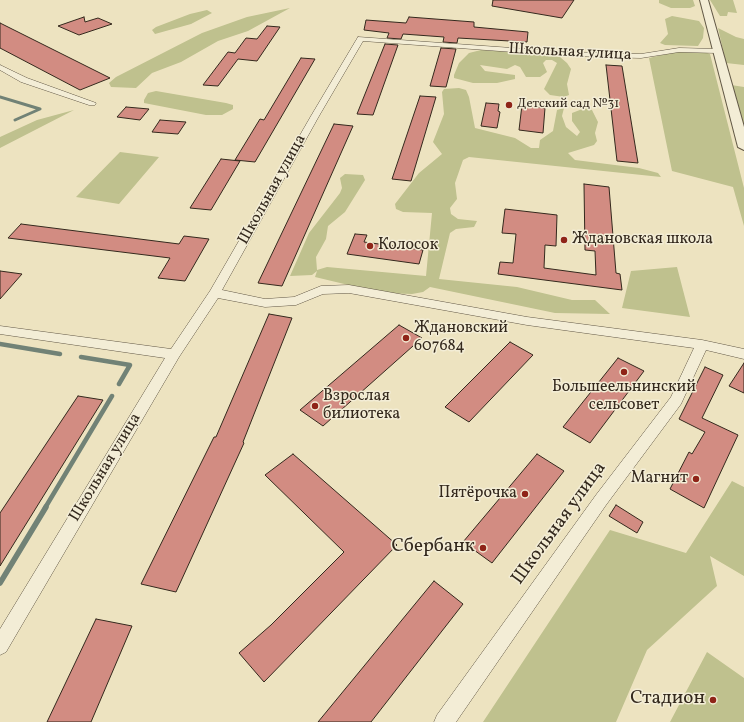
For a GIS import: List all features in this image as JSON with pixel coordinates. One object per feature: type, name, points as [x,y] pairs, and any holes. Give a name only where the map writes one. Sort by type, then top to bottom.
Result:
[{"type":"street","points":[[704,0],[744,147]]},
{"type":"street","name":"Школьная улица","points":[[0,646],[174,354],[216,293],[315,116],[361,40],[568,54],[641,56],[679,50],[717,51]]},
{"type":"street","points":[[0,68],[24,80],[92,102]]},
{"type":"street","points":[[216,293],[265,303],[296,301],[322,290],[349,289],[527,321],[702,345],[744,354]]},
{"type":"street","points":[[0,330],[174,354]]},
{"type":"street","name":"Школьная улица","points":[[444,722],[601,500],[676,400],[702,345]]},
{"type":"green space","points":[[659,0],[693,0],[695,6],[690,8],[671,8],[659,3]]},
{"type":"green space","points":[[710,0],[733,0],[737,13],[728,12],[727,16],[720,16]]},
{"type":"green space","points":[[290,8],[248,31],[218,41],[181,62],[152,73],[136,88],[111,87],[109,83],[116,77],[202,33],[247,17]]},
{"type":"green space","points":[[207,10],[212,13],[191,24],[155,34],[152,30],[156,27],[190,14]]},
{"type":"green space","points":[[672,16],[699,21],[704,28],[703,38],[698,46],[665,45],[660,43],[668,34],[665,19]]},
{"type":"green space","points":[[718,28],[736,37],[744,39],[744,65],[726,63]]},
{"type":"green space","points":[[481,50],[540,53],[560,57],[571,69],[567,84],[569,95],[564,97],[550,95],[544,89],[557,63],[552,60],[546,60],[543,63],[547,72],[540,77],[526,77],[520,67],[515,65],[507,69],[480,65],[485,71],[515,75],[515,79],[497,83],[473,83],[454,78],[459,63],[469,53]]},
{"type":"green space","points":[[679,51],[705,52],[710,54],[744,188],[744,226],[733,187],[672,171],[649,58]]},
{"type":"green space","points":[[731,85],[744,87],[744,132]]},
{"type":"green space","points":[[459,88],[466,90],[469,97],[475,128],[515,138],[531,148],[539,148],[540,140],[553,131],[557,110],[564,108],[562,116],[566,127],[577,136],[580,132],[572,121],[572,113],[585,108],[592,110],[598,122],[595,133],[597,141],[594,145],[568,153],[575,160],[639,168],[658,173],[661,177],[469,157],[463,160],[455,183],[457,199],[450,208],[451,214],[458,219],[477,221],[474,227],[456,229],[450,233],[439,279],[517,287],[572,300],[595,300],[610,314],[555,313],[430,287],[423,292],[412,294],[382,293],[315,277],[317,271],[312,275],[290,276],[309,233],[340,193],[342,188],[340,178],[345,174],[363,175],[365,180],[345,212],[328,226],[326,239],[316,257],[317,270],[327,267],[426,276],[432,213],[403,212],[396,209],[395,204],[419,173],[442,154],[433,142],[444,114],[442,92],[444,89]]},
{"type":"green space","points":[[156,91],[226,103],[233,105],[233,109],[222,115],[206,115],[144,103],[148,93]]},
{"type":"green space","points":[[74,110],[0,148],[0,137],[37,120]]},
{"type":"green space","points":[[120,152],[159,157],[119,204],[76,197]]},
{"type":"green space","points":[[677,267],[690,317],[622,308],[631,271]]},
{"type":"green space","points":[[732,481],[744,487],[744,576],[710,556],[717,586],[647,650],[616,722],[483,722],[610,530],[686,553]]},
{"type":"green space","name":"Стадион","points":[[707,652],[744,678],[744,722],[670,722]]},
{"type":"building","points":[[493,0],[574,0],[562,18],[492,6]]},
{"type":"building","points":[[84,17],[85,22],[98,18],[112,24],[79,35],[58,26]]},
{"type":"building","points":[[409,17],[474,22],[474,27],[528,32],[527,42],[458,38],[457,43],[443,42],[444,37],[403,34],[401,39],[387,38],[389,33],[364,30],[366,20],[406,23]]},
{"type":"building","points":[[0,23],[110,78],[80,90],[0,48]]},
{"type":"building","points":[[267,26],[280,27],[257,61],[238,59],[218,86],[203,85],[228,52],[235,53],[246,38],[257,39]]},
{"type":"building","points":[[385,44],[398,45],[373,115],[357,114]]},
{"type":"building","points":[[441,48],[456,49],[446,87],[430,86]]},
{"type":"building","points":[[301,58],[315,59],[255,162],[235,160],[260,119],[264,120]]},
{"type":"building","points":[[606,65],[622,66],[638,163],[617,161]]},
{"type":"building","points":[[420,96],[436,97],[411,181],[392,179]]},
{"type":"building","points":[[486,103],[499,104],[498,111],[500,112],[497,128],[481,126]]},
{"type":"building","points":[[522,105],[545,108],[543,133],[519,130]]},
{"type":"building","points":[[126,107],[149,109],[140,120],[117,117]]},
{"type":"building","points":[[160,120],[186,122],[178,134],[152,132]]},
{"type":"building","points":[[334,124],[353,126],[282,286],[258,283]]},
{"type":"building","points":[[221,159],[240,161],[211,210],[190,208]]},
{"type":"building","points":[[584,184],[609,187],[616,273],[620,274],[622,290],[498,274],[500,262],[513,263],[516,234],[502,233],[505,209],[557,215],[556,246],[545,245],[544,268],[596,275],[595,251],[585,250]]},
{"type":"building","points":[[21,224],[179,244],[184,236],[209,239],[185,281],[158,278],[170,258],[8,238]]},
{"type":"building","name":"Колосок","points":[[355,234],[367,235],[364,242],[423,250],[419,264],[347,254]]},
{"type":"building","points":[[0,271],[22,274],[0,299]]},
{"type":"building","points":[[269,314],[292,318],[243,442],[244,443],[176,592],[141,584],[214,437],[216,437]]},
{"type":"building","points":[[399,325],[422,338],[323,426],[300,410]]},
{"type":"building","points":[[510,342],[533,355],[469,422],[445,407]]},
{"type":"building","points":[[618,358],[644,371],[590,443],[563,427]]},
{"type":"building","points":[[744,363],[744,393],[729,386]]},
{"type":"building","points":[[705,367],[723,375],[702,418],[738,435],[704,508],[670,489],[689,452],[692,454],[705,432],[679,419]]},
{"type":"building","points":[[78,396],[103,400],[0,566],[0,513]]},
{"type":"building","points":[[293,454],[397,545],[264,682],[239,653],[271,625],[344,552],[265,475]]},
{"type":"building","points":[[537,454],[564,471],[492,563],[463,542]]},
{"type":"building","points":[[616,505],[643,522],[637,533],[609,516]]},
{"type":"building","points":[[434,581],[463,604],[371,722],[318,722]]},
{"type":"building","points":[[96,619],[132,626],[91,722],[47,722]]},
{"type":"waterway","points":[[0,97],[40,109],[15,120]]},
{"type":"waterway","points":[[0,344],[60,354]]},
{"type":"waterway","points":[[81,357],[130,365],[119,384]]},
{"type":"waterway","points":[[45,508],[112,396]]},
{"type":"waterway","points":[[0,583],[46,507]]},
{"type":"place","name":"Детский сад №31","points":[[509,105]]},
{"type":"place","name":"Ждановская школа","points":[[564,240]]},
{"type":"place","name":"Колосок","points":[[370,246]]},
{"type":"place","name":"Ждановский 607684","points":[[406,338]]},
{"type":"place","name":"Большеельнинский сельсовет","points":[[624,372]]},
{"type":"place","name":"Взрослая билиотека","points":[[315,406]]},
{"type":"place","name":"Магнит","points":[[696,479]]},
{"type":"place","name":"Пятёрочка","points":[[525,494]]},
{"type":"place","name":"Сбербанк","points":[[483,548]]},
{"type":"place","name":"Стадион","points":[[713,700]]}]
